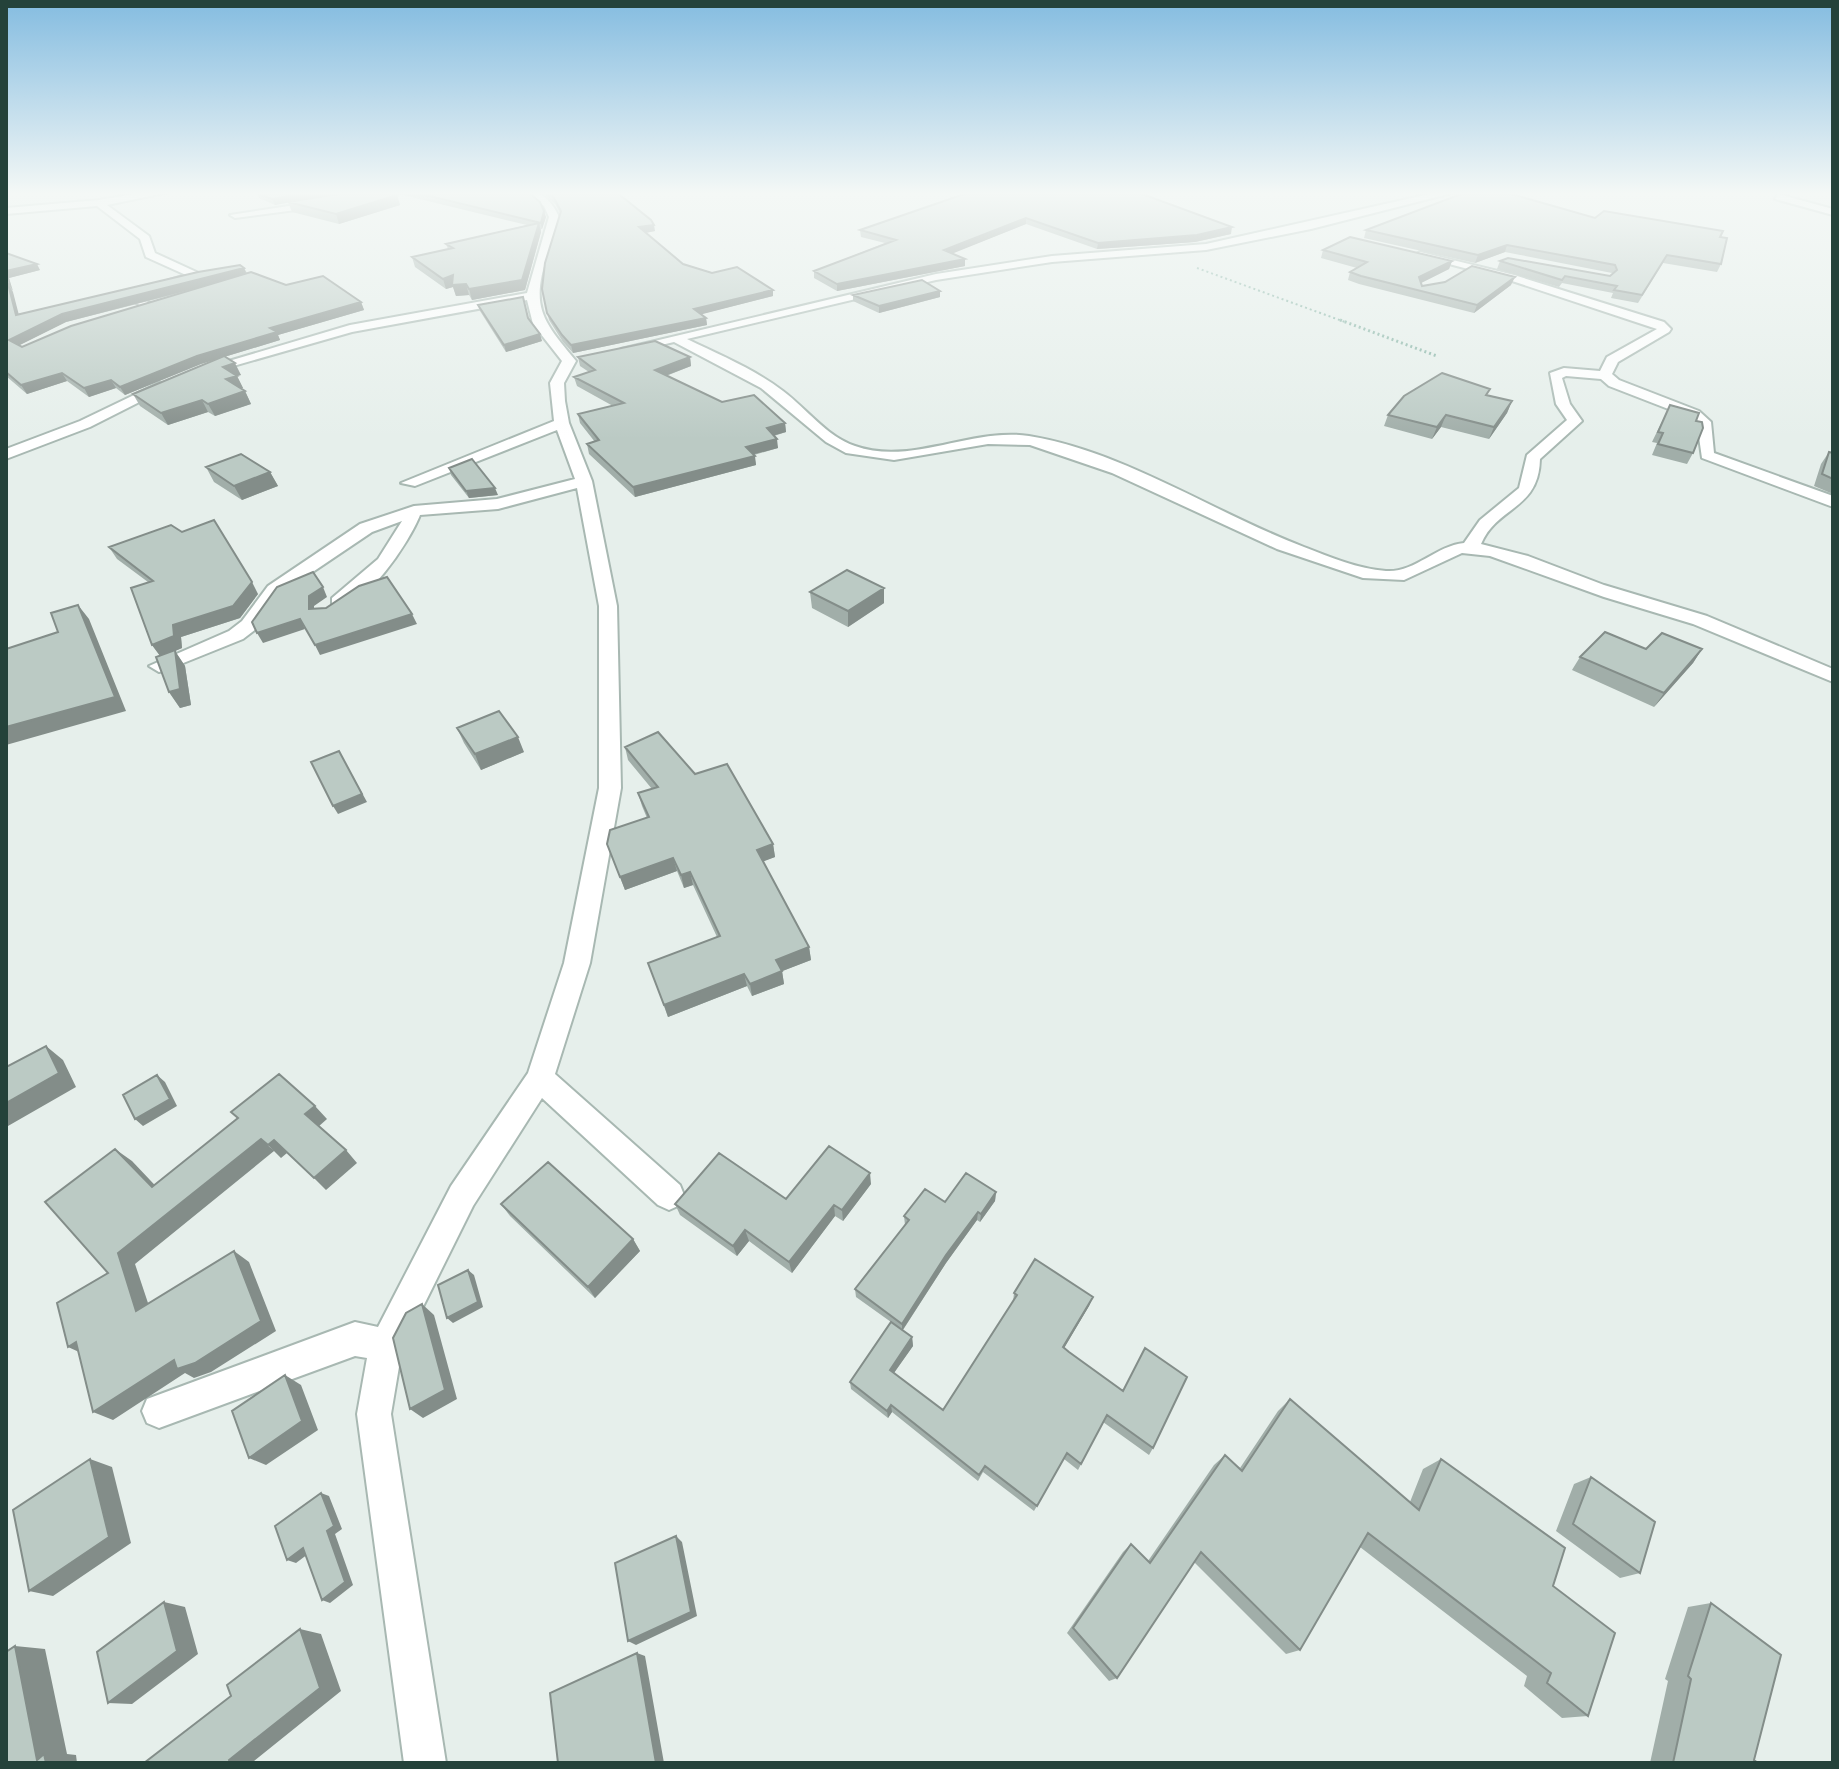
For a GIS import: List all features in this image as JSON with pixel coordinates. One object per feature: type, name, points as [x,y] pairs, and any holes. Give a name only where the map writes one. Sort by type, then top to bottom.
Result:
[{"type":"street","points":[[148,306],[139,301],[142,292],[197,275],[194,274]]},
{"type":"street","points":[[425,1763],[374,1414],[386,1346],[462,1196],[540,1078],[577,963],[610,788],[608,606],[584,481],[562,423],[557,383],[577,360],[542,335],[532,312],[531,296],[536,274]]},
{"type":"street","points":[[615,351],[678,339],[799,306],[958,274]]},
{"type":"street","points":[[1491,274],[1665,329],[1612,360],[1605,375]]},
{"type":"street","points":[[194,374],[350,329],[531,296]]},
{"type":"street","points":[[129,313],[162,302]]},
{"type":"street","points":[[678,339],[775,391],[840,445],[854,452],[901,453],[1016,439],[1033,442],[1134,479],[1307,553],[1389,577],[1406,576],[1431,565],[1450,551],[1471,547],[1550,569],[1617,596],[1700,620],[1833,676]]},
{"type":"street","points":[[1471,547],[1473,536],[1525,494],[1532,480],[1532,458],[1575,421],[1563,404],[1555,376],[1564,372],[1605,375],[1628,390],[1673,406],[1704,422],[1707,455],[1833,502]]},
{"type":"street","points":[[6,454],[85,424],[180,379]]},
{"type":"street","points":[[409,483],[562,423]]},
{"type":"street","points":[[159,666],[236,635],[249,625],[274,590],[366,528],[414,511],[498,504],[584,481]]},
{"type":"street","points":[[322,612],[367,582],[387,562],[403,540],[414,511]]},
{"type":"street","points":[[540,1078],[669,1195]]},
{"type":"street","points":[[159,1411],[355,1339],[386,1346]]},
{"type":"path","points":[[1213,274],[1252,285],[1437,356]]},
{"type":"building","points":[[191,274],[222,274],[62,314],[9,340],[22,347],[71,326],[246,274],[255,274],[286,285],[323,276],[361,302],[270,328],[277,332],[197,356],[120,387],[111,380],[84,388],[62,373],[21,385],[6,372],[6,284],[16,315]]},
{"type":"building","points":[[435,274],[524,274],[522,280],[469,289],[466,284],[452,285],[453,275],[443,279]]},
{"type":"building","points":[[544,274],[747,274],[773,290],[694,309],[706,318],[571,345],[547,313],[542,289]]},
{"type":"building","points":[[819,274],[890,274],[837,284]]},
{"type":"building","points":[[1354,274],[1426,274],[1419,277],[1422,286],[1445,282],[1459,274],[1502,274],[1515,277],[1477,305]]},
{"type":"building","points":[[1541,274],[1596,274],[1610,276],[1655,274],[1642,295],[1614,290],[1617,286],[1565,276],[1562,280]]},
{"type":"building","points":[[922,280],[940,291],[879,306],[853,295]]},
{"type":"building","points":[[523,297],[528,318],[540,334],[504,345],[478,305]]},
{"type":"building","points":[[655,341],[690,357],[655,370],[722,402],[754,395],[785,423],[767,428],[777,439],[746,447],[755,456],[633,487],[587,444],[599,440],[578,414],[624,403],[574,377],[595,370],[578,357]]},
{"type":"building","points":[[224,356],[235,363],[223,367],[237,376],[226,379],[245,391],[208,404],[202,400],[161,413],[133,394]]},
{"type":"building","points":[[1442,373],[1490,389],[1486,395],[1512,401],[1494,427],[1446,415],[1437,427],[1388,415],[1404,396]]},
{"type":"building","points":[[1670,405],[1699,413],[1696,421],[1702,422],[1703,428],[1693,453],[1658,444],[1663,433],[1658,432]]},
{"type":"building","points":[[1829,452],[1833,453],[1833,479],[1822,474]]},
{"type":"building","points":[[241,454],[270,472],[234,486],[206,467]]},
{"type":"building","points":[[472,459],[495,488],[466,491],[449,468]]},
{"type":"building","points":[[214,520],[252,582],[233,606],[173,625],[174,636],[152,645],[131,588],[153,581],[109,547],[171,525],[182,532]]},
{"type":"building","points":[[847,570],[884,588],[848,611],[810,592]]},
{"type":"building","points":[[313,572],[323,587],[309,596],[309,609],[326,608],[359,586],[387,577],[412,614],[315,645],[300,619],[257,633],[252,622],[277,587]]},
{"type":"building","points":[[78,605],[115,697],[6,727],[6,649],[58,632],[51,613]]},
{"type":"building","points":[[1605,632],[1646,649],[1662,633],[1702,649],[1664,693],[1580,657]]},
{"type":"building","points":[[175,650],[180,689],[169,692],[156,657]]},
{"type":"building","points":[[499,711],[518,737],[475,754],[457,728]]},
{"type":"building","points":[[658,732],[695,774],[727,764],[773,844],[757,850],[809,947],[776,960],[782,971],[750,984],[744,974],[664,1005],[648,963],[720,936],[690,872],[681,875],[673,858],[620,877],[607,844],[610,830],[649,817],[638,793],[658,787],[625,747]]},
{"type":"building","points":[[339,751],[362,794],[333,806],[311,762]]},
{"type":"building","points":[[46,1046],[59,1073],[6,1103],[6,1067]]},
{"type":"building","points":[[279,1074],[315,1106],[305,1114],[346,1150],[314,1178],[274,1140],[268,1145],[261,1139],[118,1253],[136,1311],[234,1251],[261,1321],[195,1363],[177,1369],[174,1360],[93,1412],[76,1342],[68,1347],[57,1303],[108,1273],[45,1202],[115,1149],[152,1187],[238,1118],[231,1112]]},
{"type":"building","points":[[157,1075],[170,1099],[135,1119],[123,1095]]},
{"type":"building","points":[[829,1146],[870,1173],[842,1210],[834,1205],[789,1262],[745,1230],[733,1246],[675,1204],[719,1153],[786,1199]]},
{"type":"building","points":[[548,1162],[633,1239],[588,1287],[501,1204]]},
{"type":"building","points":[[966,1173],[996,1192],[946,1255],[902,1324],[855,1289],[909,1220],[904,1216],[925,1189],[945,1202]]},
{"type":"building","points":[[1035,1259],[1093,1297],[1063,1347],[1069,1352],[1123,1391],[1145,1348],[1187,1377],[1153,1448],[1107,1415],[1081,1464],[1067,1453],[1037,1506],[985,1466],[979,1475],[891,1405],[887,1411],[850,1382],[891,1322],[912,1337],[890,1370],[943,1410],[1017,1295],[1014,1293]]},
{"type":"building","points":[[468,1270],[478,1302],[447,1318],[438,1285]]},
{"type":"building","points":[[422,1304],[445,1390],[410,1409],[393,1338],[406,1313]]},
{"type":"building","points":[[285,1375],[302,1421],[249,1458],[232,1411]]},
{"type":"building","points":[[1290,1399],[1419,1510],[1441,1459],[1565,1548],[1553,1586],[1615,1633],[1588,1716],[1547,1683],[1551,1673],[1368,1533],[1300,1650],[1201,1552],[1117,1678],[1073,1628],[1131,1544],[1150,1563],[1225,1455],[1242,1471]]},
{"type":"building","points":[[90,1459],[109,1537],[29,1591],[13,1510]]},
{"type":"building","points":[[1591,1477],[1655,1522],[1640,1573],[1573,1524]]},
{"type":"building","points":[[321,1493],[334,1526],[327,1531],[345,1582],[322,1600],[303,1548],[287,1560],[275,1526]]},
{"type":"building","points":[[676,1536],[691,1612],[628,1641],[615,1563]]},
{"type":"building","points":[[164,1602],[177,1651],[108,1703],[97,1652]]},
{"type":"building","points":[[1711,1603],[1781,1655],[1754,1760],[1758,1763],[1673,1763],[1691,1679],[1688,1676]]},
{"type":"building","points":[[300,1629],[320,1688],[229,1760],[230,1763],[144,1763],[231,1696],[227,1685]]},
{"type":"building","points":[[15,1646],[37,1760],[44,1754],[46,1763],[6,1763],[6,1652]]},
{"type":"building","points":[[637,1653],[656,1763],[558,1763],[550,1693]]}]
